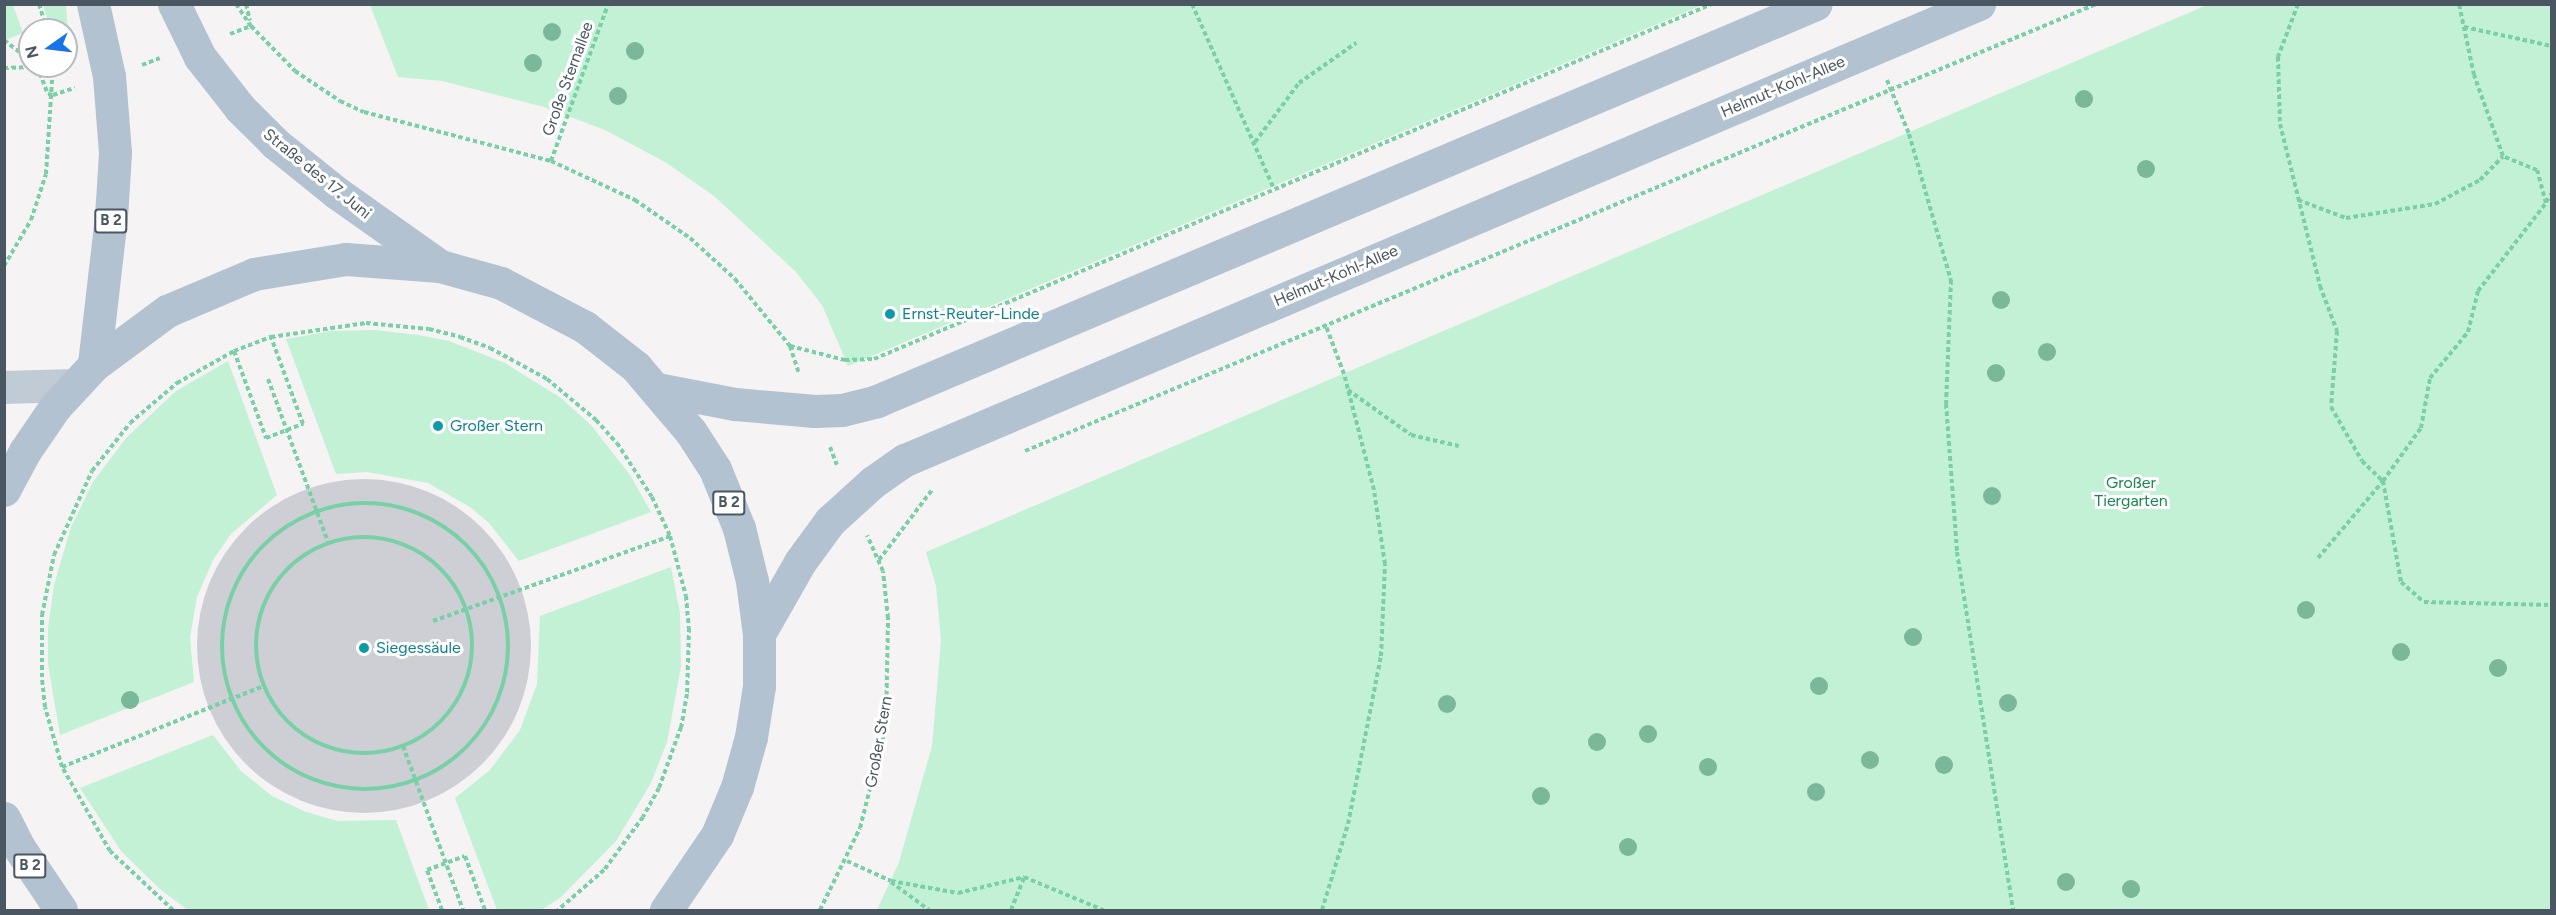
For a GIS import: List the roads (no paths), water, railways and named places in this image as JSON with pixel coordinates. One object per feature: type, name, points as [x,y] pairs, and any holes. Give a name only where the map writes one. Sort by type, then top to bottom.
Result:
[{"type":"main road","name":"B 2","points":[[84,375],[115,153],[109,76],[93,4]]},
{"type":"main road","name":"Straße des 17. Juni","points":[[174,4],[200,57],[240,108],[276,144],[440,266]]},
{"type":"main road","points":[[657,390],[735,404],[815,411],[842,410],[877,401],[1816,4]]},
{"type":"main road","name":"Helmut-Kohl-Allee","points":[[759,634],[800,562],[830,521],[873,482],[905,460],[1980,4]]},
{"type":"main road","points":[[4,490],[25,451],[84,375],[167,311],[254,274],[346,259],[440,266]]},
{"type":"main road","name":"B 2","points":[[440,266],[501,283],[559,310],[611,346],[657,390],[715,469],[741,539],[752,581],[759,634],[759,686],[751,737],[737,788],[717,835],[666,910]]},
{"type":"main road","name":"B 2","points":[[4,818],[18,846],[60,910]]},
{"type":"street","points":[[4,387],[84,375]]},
{"type":"place","name":"Ernst-Reuter-Linde","points":[[890,314]]},
{"type":"place","name":"Großer Stern","points":[[438,426]]},
{"type":"place","name":"Siegessäule","points":[[364,648]]},
{"type":"park label","name":"Großer Tiergarten","points":[[2131,492]]}]
